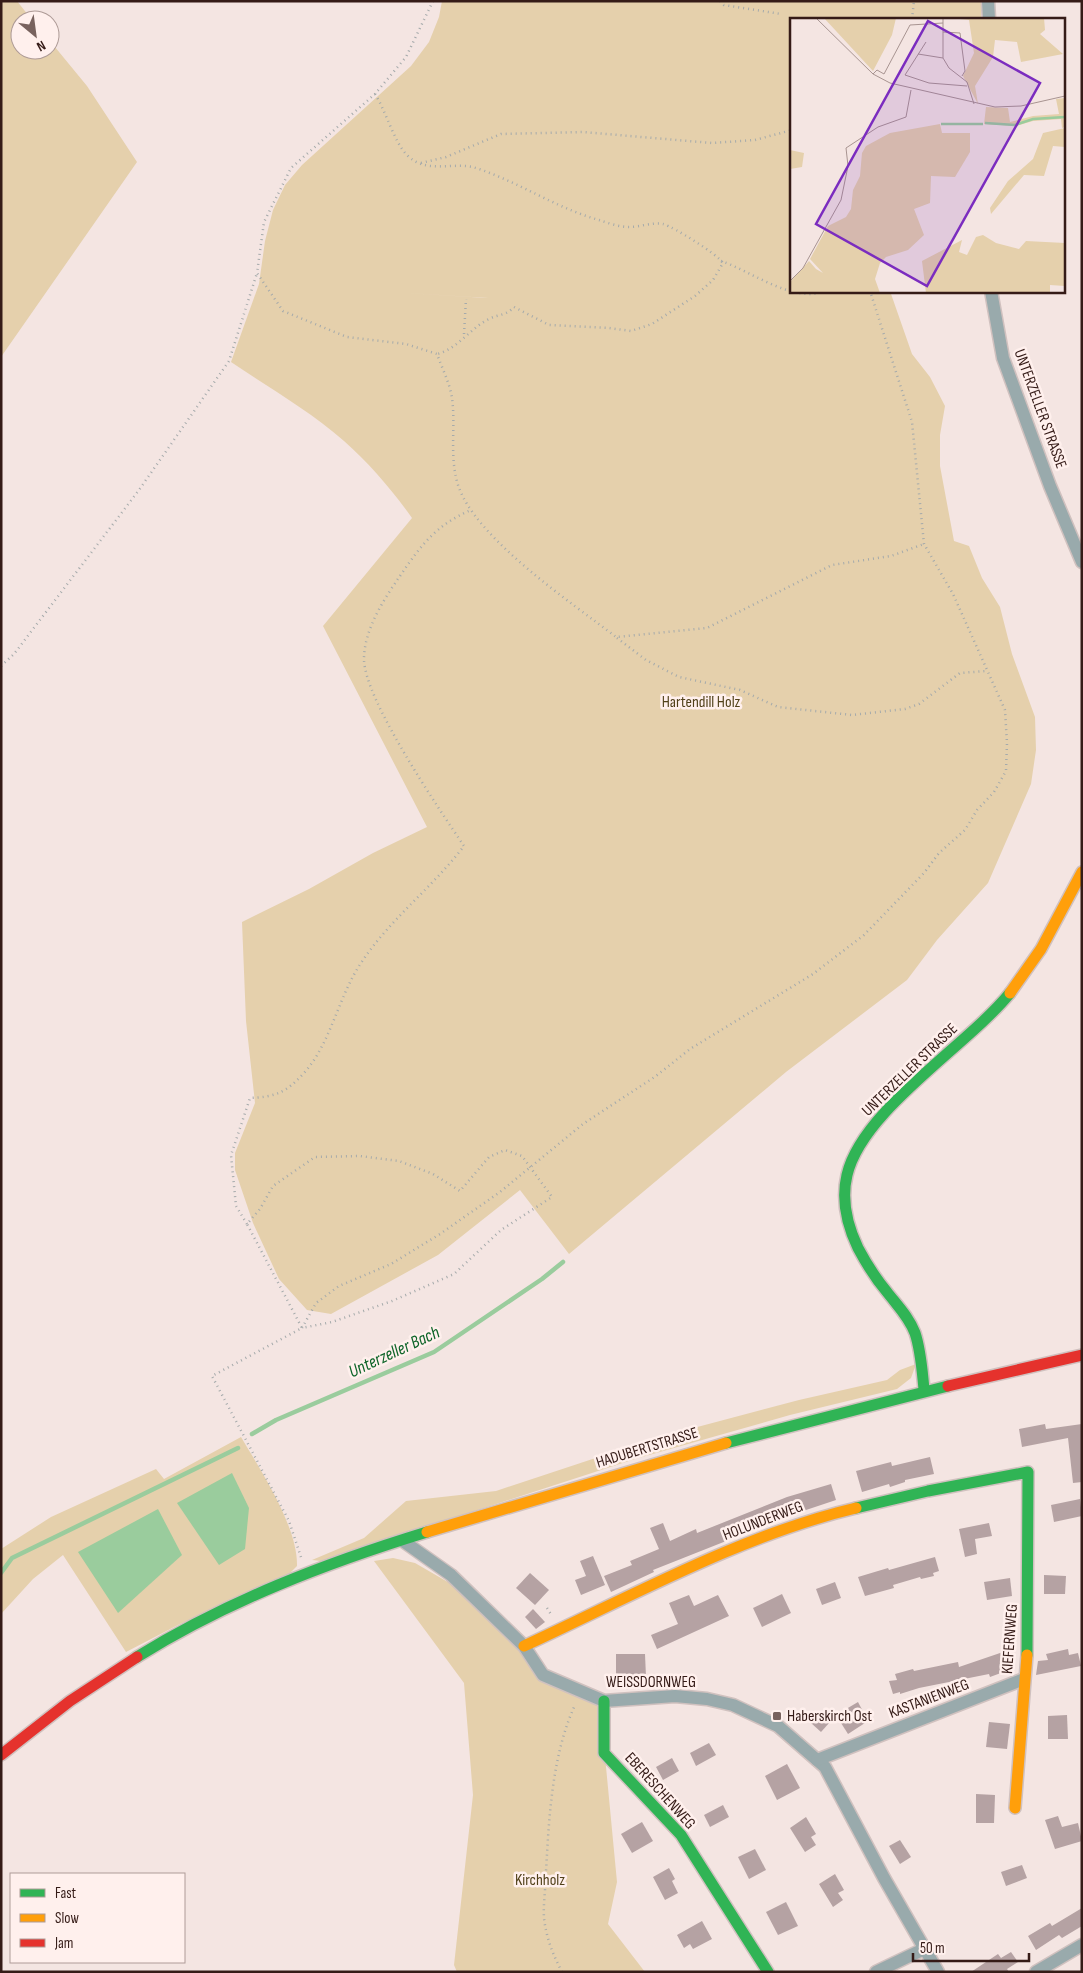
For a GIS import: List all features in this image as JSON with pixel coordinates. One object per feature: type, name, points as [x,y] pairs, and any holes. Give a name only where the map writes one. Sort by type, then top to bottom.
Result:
[{"type":"street","points":[[988,1],[989,18]]},
{"type":"street","name":"UNTERZELLER STRASSE","points":[[991,292],[1003,358],[1050,486],[1082,562]]},
{"type":"street","name":"UNTERZELLER STRASSE","points":[[924,1389],[917,1341],[913,1329],[873,1272],[854,1238],[848,1222],[844,1197],[850,1165],[859,1146],[878,1122],[934,1066],[976,1030],[1022,978],[1046,941],[1082,872]]},
{"type":"street","name":"HADUBERTSTRASSE","points":[[1,1755],[76,1696],[129,1660],[231,1605],[302,1575],[403,1541],[718,1444],[924,1389],[1082,1355]]},
{"type":"street","name":"HOLUNDERWEG","points":[[524,1646],[718,1556],[821,1516],[928,1491],[1028,1472]]},
{"type":"street","name":"KIEFERNWEG","points":[[1015,1808],[1024,1679],[1027,1666],[1030,1581],[1028,1472]]},
{"type":"street","name":"WEISSDORNWEG","points":[[403,1541],[451,1575],[524,1646],[543,1675],[604,1701],[675,1696],[733,1705],[778,1726],[825,1767],[938,1972]]},
{"type":"street","name":"KASTANIENWEG","points":[[817,1760],[1024,1679]]},
{"type":"street","name":"EBERESCHENWEG","points":[[604,1701],[604,1753],[681,1835],[768,1972]]},
{"type":"street","points":[[1036,1972],[1082,1945]]},
{"type":"street","points":[[876,1972],[924,1949]]},
{"type":"path","points":[[1,666],[14,654],[140,490],[228,361],[257,273],[264,222],[292,168],[375,94],[406,57],[432,1]]},
{"type":"path","points":[[720,1],[724,5],[781,14]]},
{"type":"path","points":[[912,18],[914,1]]},
{"type":"path","points":[[375,94],[407,155],[419,163],[449,168],[475,168],[506,179],[550,202],[609,223],[628,227],[662,224],[688,236],[721,261],[790,291]]},
{"type":"path","points":[[419,163],[446,157],[501,134],[583,132],[712,143],[756,140],[790,131]]},
{"type":"path","points":[[257,273],[283,311],[346,337],[406,344],[437,354],[455,346],[464,336],[490,318],[505,315],[514,308],[549,325],[631,331],[652,324],[695,296],[713,280],[723,263],[721,261]]},
{"type":"path","points":[[800,292],[818,294],[823,292]]},
{"type":"path","points":[[302,1328],[316,1303],[339,1286],[391,1264],[440,1234],[500,1192],[583,1124],[656,1076],[690,1049],[813,974],[864,935],[924,873],[939,853],[965,830],[977,810],[994,792],[1006,771],[1008,743],[1004,710],[953,594],[924,544],[912,422],[870,292]]},
{"type":"path","points":[[464,336],[466,299]]},
{"type":"path","points":[[437,354],[452,397],[452,458],[458,486],[471,510],[527,569],[646,660],[679,677],[740,690],[778,707],[852,715],[905,709],[919,704],[960,673],[986,672]]},
{"type":"path","points":[[302,1328],[236,1206],[231,1154],[250,1098],[275,1096],[304,1074],[320,1046],[346,986],[384,930],[422,895],[464,846],[438,808],[383,712],[366,673],[364,658],[371,628],[404,570],[428,538],[449,520],[471,510]]},
{"type":"path","points":[[616,637],[708,628],[832,565],[891,556],[924,544]]},
{"type":"path","points":[[246,1224],[260,1209],[273,1186],[315,1157],[360,1156],[399,1161],[433,1174],[460,1190],[489,1157],[505,1150],[522,1156],[552,1197],[501,1230],[454,1274],[392,1301],[332,1322],[302,1328],[212,1376],[289,1521],[301,1552],[302,1575]]},
{"type":"path","points":[[562,1972],[551,1951],[544,1918],[548,1833],[566,1725],[581,1692]]},
{"type":"green space","points":[[1,1],[17,1],[24,10],[10,10],[10,60],[60,60],[60,53],[87,86],[137,162],[1,357]]},
{"type":"green space","name":"Hartendill Holz","points":[[442,1],[981,1],[981,18],[790,18],[790,292],[890,292],[912,354],[930,377],[945,406],[940,435],[940,466],[954,541],[969,546],[982,578],[1000,607],[1012,654],[1035,717],[1036,750],[1031,784],[988,883],[937,940],[907,980],[786,1072],[569,1254],[520,1190],[438,1255],[331,1314],[307,1310],[279,1279],[253,1223],[235,1170],[235,1153],[255,1103],[246,1021],[242,922],[309,889],[373,853],[427,827],[323,626],[412,518],[380,478],[344,441],[303,410],[231,362],[259,284],[265,241],[273,210],[285,185],[302,165],[411,66],[429,42],[439,17]]},
{"type":"green space","points":[[916,1364],[911,1378],[897,1389],[790,1415],[635,1459],[321,1561],[312,1560],[364,1538],[406,1501],[496,1491],[656,1438],[799,1400],[887,1380],[900,1370]]},
{"type":"green space","points":[[241,1437],[268,1482],[291,1534],[296,1551],[297,1566],[289,1574],[178,1625],[126,1652],[63,1555],[33,1579],[1,1614],[1,1549],[51,1517],[156,1469],[164,1479]]},
{"type":"green space","name":"Kirchholz","points":[[393,1558],[415,1563],[453,1585],[521,1651],[540,1679],[600,1704],[617,1882],[608,1924],[645,1972],[457,1972],[454,1965],[473,1795],[464,1683],[374,1561]]},
{"type":"shaded area","points":[[232,1473],[249,1508],[245,1549],[219,1565],[177,1503]]},
{"type":"shaded area","points":[[158,1509],[182,1555],[118,1613],[78,1552]]},
{"type":"building","points":[[1045,1424],[1046,1429],[1082,1424],[1082,1482],[1073,1483],[1068,1438],[1022,1447],[1019,1429]]},
{"type":"building","points":[[930,1457],[934,1474],[905,1480],[905,1482],[890,1487],[889,1484],[862,1492],[856,1471],[891,1462],[892,1466]]},
{"type":"building","points":[[831,1484],[836,1500],[794,1514],[653,1570],[654,1572],[611,1592],[604,1576],[632,1565],[630,1561],[659,1549],[650,1528],[663,1523],[670,1541],[696,1529],[697,1533],[787,1497]]},
{"type":"building","points":[[1080,1499],[1082,1516],[1054,1522],[1051,1505]]},
{"type":"building","points":[[989,1523],[992,1536],[975,1539],[977,1554],[965,1557],[959,1529]]},
{"type":"building","points":[[593,1556],[605,1585],[581,1595],[575,1580],[586,1576],[580,1561]]},
{"type":"building","points":[[935,1557],[939,1571],[933,1573],[934,1576],[921,1579],[920,1577],[893,1585],[894,1588],[865,1596],[858,1577]]},
{"type":"building","points":[[530,1573],[549,1590],[535,1605],[516,1588]]},
{"type":"building","points":[[1044,1575],[1066,1576],[1065,1594],[1044,1594]]},
{"type":"building","points":[[1010,1578],[1012,1596],[987,1600],[984,1582]]},
{"type":"building","points":[[835,1582],[841,1598],[822,1605],[816,1589]]},
{"type":"building","points":[[782,1594],[791,1613],[762,1627],[753,1608]]},
{"type":"building","points":[[689,1595],[694,1606],[718,1595],[729,1616],[657,1649],[651,1635],[678,1624],[669,1603]]},
{"type":"building","points":[[533,1609],[545,1622],[536,1629],[525,1617]]},
{"type":"building","points":[[1068,1649],[1069,1655],[1078,1653],[1081,1666],[1036,1675],[1038,1661],[1048,1660],[1046,1654]]},
{"type":"building","points":[[1003,1652],[1009,1670],[990,1677],[989,1674],[893,1694],[889,1681],[897,1680],[895,1674],[913,1669],[914,1671],[958,1662],[959,1667]]},
{"type":"building","points":[[616,1654],[645,1654],[646,1677],[616,1677]]},
{"type":"building","points":[[858,1702],[868,1721],[848,1734],[836,1715]]},
{"type":"building","points":[[820,1713],[830,1722],[821,1732],[811,1723]]},
{"type":"building","points":[[1067,1715],[1068,1739],[1048,1739],[1048,1716]]},
{"type":"building","points":[[989,1722],[1010,1724],[1007,1749],[986,1747]]},
{"type":"building","points":[[709,1743],[716,1755],[696,1766],[690,1753]]},
{"type":"building","points":[[672,1758],[679,1771],[663,1780],[656,1767]]},
{"type":"building","points":[[787,1764],[800,1788],[777,1800],[765,1776]]},
{"type":"building","points":[[976,1794],[995,1795],[994,1823],[976,1823]]},
{"type":"building","points":[[723,1805],[729,1817],[710,1827],[704,1815]]},
{"type":"building","points":[[1058,1816],[1062,1827],[1078,1823],[1082,1841],[1055,1849],[1045,1820]]},
{"type":"building","points":[[806,1817],[816,1834],[811,1837],[816,1845],[805,1852],[790,1828]]},
{"type":"building","points":[[642,1822],[653,1841],[632,1853],[621,1834]]},
{"type":"building","points":[[900,1840],[911,1857],[900,1864],[889,1846]]},
{"type":"building","points":[[755,1849],[766,1870],[749,1879],[738,1857]]},
{"type":"building","points":[[1022,1865],[1027,1878],[1006,1886],[1001,1872]]},
{"type":"building","points":[[669,1868],[675,1879],[672,1881],[678,1893],[665,1900],[653,1877]]},
{"type":"building","points":[[835,1874],[844,1890],[838,1893],[843,1900],[833,1907],[819,1884]]},
{"type":"building","points":[[786,1902],[798,1926],[778,1935],[766,1912]]},
{"type":"building","points":[[1082,1908],[1082,1926],[1062,1938],[1059,1935],[1036,1950],[1028,1936],[1050,1923],[1052,1926]]},
{"type":"building","points":[[702,1921],[712,1939],[693,1949],[690,1944],[684,1948],[677,1935]]},
{"type":"building","points":[[1011,1952],[1018,1962],[1007,1969],[1009,1972],[971,1972],[998,1954],[1001,1958]]},
{"type":"waterway","name":"Unterzeller Bach","points":[[252,1434],[276,1420],[434,1352],[542,1279],[563,1262]]},
{"type":"waterway","name":"Unterzeller Bach","points":[[1,1573],[12,1558],[238,1448]]},
{"type":"traffic: fast","points":[[924,1389],[920,1354],[915,1333],[903,1311],[871,1271],[858,1248],[846,1212],[845,1184],[857,1151],[873,1127],[894,1103],[968,1035],[1010,993]]},
{"type":"traffic: fast","points":[[726,1443],[948,1386]]},
{"type":"traffic: fast","points":[[856,1508],[928,1491],[1028,1472],[1027,1655]]},
{"type":"traffic: fast","points":[[137,1657],[206,1618],[278,1585],[315,1570],[427,1532]]},
{"type":"traffic: fast","points":[[604,1701],[604,1753],[681,1835],[768,1972]]},
{"type":"traffic: slow","points":[[1010,993],[1041,949],[1082,872]]},
{"type":"traffic: slow","points":[[427,1532],[726,1443]]},
{"type":"traffic: slow","points":[[524,1646],[729,1550],[814,1519],[856,1508]]},
{"type":"traffic: slow","points":[[1015,1808],[1027,1655]]},
{"type":"traffic: jam","points":[[948,1386],[1082,1355]]},
{"type":"traffic: jam","points":[[1,1755],[70,1701],[137,1657]]},
{"type":"place","name":"Haberskirch Ost","points":[[777,1716]]}]
